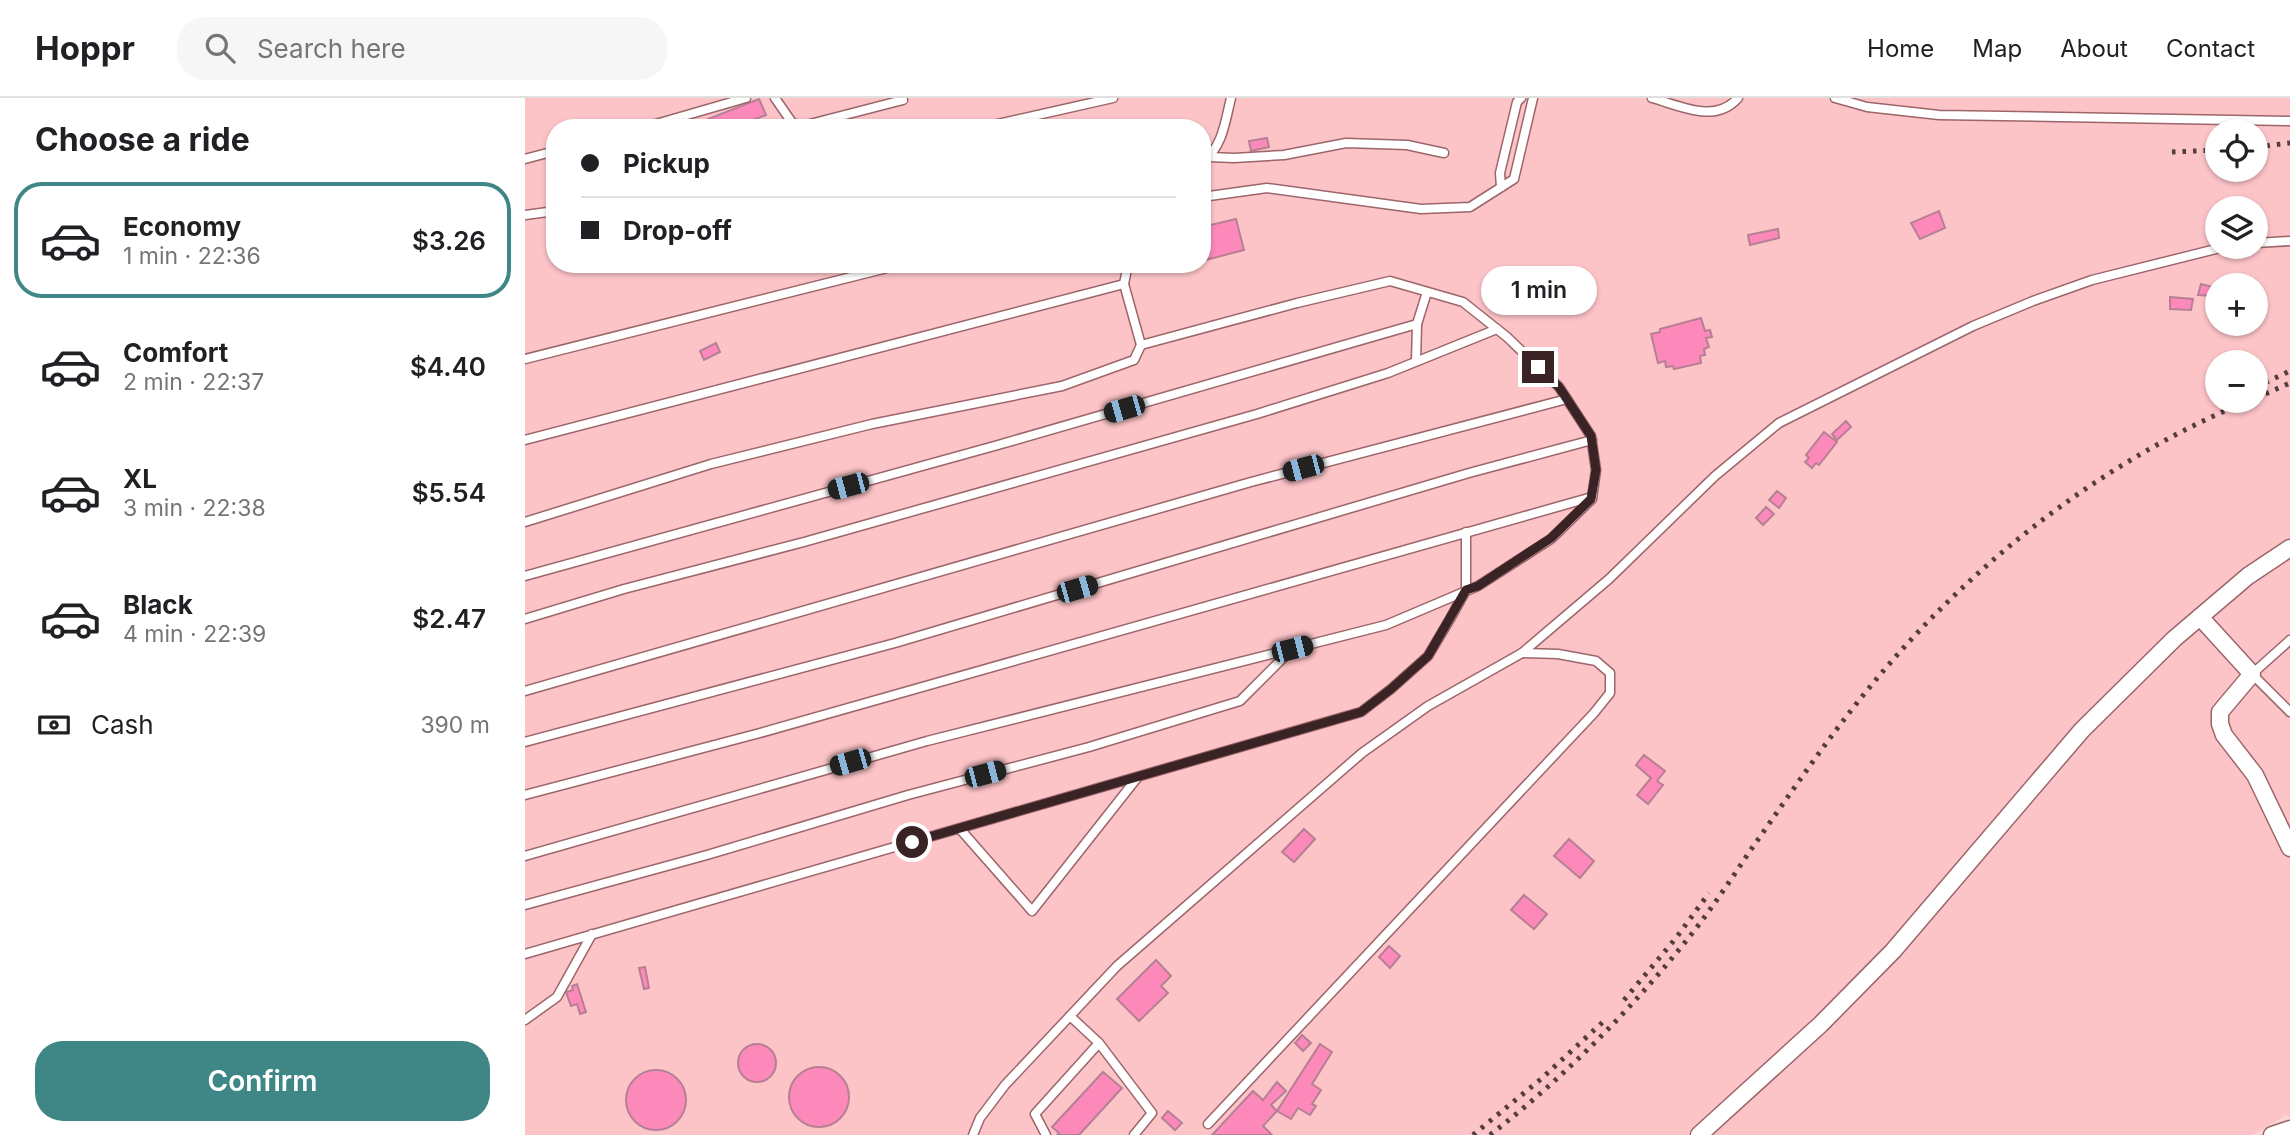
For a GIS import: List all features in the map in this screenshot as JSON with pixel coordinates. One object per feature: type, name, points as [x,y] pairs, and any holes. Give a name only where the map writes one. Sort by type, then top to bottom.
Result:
[{"type":"street","points":[[1699,1135],[1821,1024],[1893,951],[2082,730],[2174,639],[2248,576],[2290,548]]},
{"type":"street","points":[[2200,617],[2252,674],[2220,712],[2220,724],[2224,735],[2255,775],[2290,848]]},
{"type":"street","points":[[2272,1135],[2290,1129]]},
{"type":"lane","points":[[673,119],[746,98]]},
{"type":"lane","points":[[775,98],[790,119]]},
{"type":"lane","points":[[832,119],[883,107],[903,100],[902,98]]},
{"type":"lane","points":[[1019,119],[1113,98]]},
{"type":"lane","points":[[1211,152],[1221,140],[1231,98]]},
{"type":"lane","points":[[1501,187],[1500,173],[1517,102],[1521,98]]},
{"type":"lane","points":[[1211,196],[1267,188],[1421,209],[1470,207],[1514,179],[1533,98]]},
{"type":"lane","points":[[1652,98],[1707,113],[1723,111],[1738,98]]},
{"type":"lane","points":[[1835,98],[1867,107],[1939,115],[2290,121]]},
{"type":"lane","points":[[1211,159],[1284,155],[1346,143],[1407,145],[1444,153]]},
{"type":"lane","points":[[525,159],[546,153]]},
{"type":"lane","points":[[525,215],[546,212]]},
{"type":"lane","points":[[2268,242],[2290,241]]},
{"type":"lane","points":[[973,1135],[979,1118],[1005,1084],[1117,966],[1361,752],[1428,706],[1522,653],[1609,579],[1715,476],[1779,424],[1973,326],[2033,301],[2092,280],[2205,252]]},
{"type":"lane","points":[[525,359],[867,273]]},
{"type":"lane","points":[[525,522],[711,464],[872,424],[1062,386],[1134,360],[1141,345],[1124,284],[1127,273]]},
{"type":"lane","points":[[525,856],[927,741],[1386,625],[1478,586],[1551,538],[1592,497],[1596,470],[1591,436],[1567,399],[1559,387],[1497,329],[1463,302],[1389,281],[1141,345]]},
{"type":"lane","points":[[525,440],[1124,284]]},
{"type":"lane","points":[[1416,361],[1417,324],[1427,292]]},
{"type":"lane","points":[[525,576],[1011,441],[1417,324]]},
{"type":"lane","points":[[525,619],[624,589],[804,542],[1245,418],[1388,373],[1497,329]]},
{"type":"lane","points":[[525,691],[1251,482],[1567,399]]},
{"type":"lane","points":[[525,742],[894,643],[1469,473],[1592,440]]},
{"type":"lane","points":[[525,795],[760,733],[1592,497]]},
{"type":"lane","points":[[525,954],[1361,712],[1428,656],[1466,590],[1466,532]]},
{"type":"lane","points":[[2290,640],[2252,674],[2290,712]]},
{"type":"lane","points":[[525,905],[707,855],[908,795],[1089,747],[1240,701],[1292,649]]},
{"type":"lane","points":[[1208,1124],[1609,694],[1610,673],[1597,661],[1558,653],[1522,653]]},
{"type":"lane","points":[[960,829],[1032,911],[1137,778]]},
{"type":"lane","points":[[525,1020],[557,997],[592,934]]},
{"type":"lane","points":[[1070,1016],[1099,1043],[1152,1113],[1134,1135]]},
{"type":"lane","points":[[1046,1135],[1035,1114],[1099,1043]]},
{"type":"shaded area","points":[[525,98],[2290,98],[2290,1118],[2286,1115],[2253,1135],[525,1135]]},
{"type":"building","points":[[759,99],[766,115],[756,119],[708,119]]},
{"type":"building","points":[[1267,138],[1269,147],[1251,151],[1249,141]]},
{"type":"building","points":[[1939,211],[1945,228],[1920,239],[1911,223]]},
{"type":"building","points":[[1236,219],[1244,250],[1211,259],[1211,225]]},
{"type":"building","points":[[1778,229],[1779,238],[1750,245],[1748,235]]},
{"type":"building","points":[[2201,284],[2205,285],[2205,295],[2198,295]]},
{"type":"building","points":[[2170,297],[2193,299],[2191,310],[2170,309]]},
{"type":"building","points":[[1701,318],[1705,331],[1710,330],[1712,337],[1706,338],[1709,347],[1704,349],[1705,355],[1700,356],[1701,363],[1674,369],[1673,366],[1666,367],[1665,361],[1658,363],[1651,334]]},
{"type":"building","points":[[716,343],[720,352],[704,360],[700,351]]},
{"type":"building","points":[[1846,421],[1851,427],[1837,440],[1832,434]]},
{"type":"building","points":[[1824,432],[1837,442],[1819,465],[1816,463],[1812,468],[1805,462],[1809,458],[1806,455]]},
{"type":"building","points":[[1777,491],[1786,498],[1779,508],[1769,500]]},
{"type":"building","points":[[1766,507],[1774,514],[1763,525],[1756,518]]},
{"type":"building","points":[[1644,755],[1665,771],[1657,781],[1663,785],[1648,804],[1637,795],[1651,778],[1636,765]]},
{"type":"building","points":[[1304,829],[1315,839],[1294,862],[1282,852]]},
{"type":"building","points":[[1569,839],[1594,861],[1580,878],[1554,856]]},
{"type":"building","points":[[1524,895],[1547,914],[1534,929],[1511,910]]},
{"type":"building","points":[[1389,946],[1400,956],[1390,968],[1379,957]]},
{"type":"building","points":[[1156,960],[1171,976],[1161,986],[1168,993],[1139,1021],[1117,999]]},
{"type":"building","points":[[645,967],[649,988],[644,989],[639,968]]},
{"type":"building","points":[[577,984],[586,1012],[580,1014],[577,1004],[571,1006],[566,992],[573,990],[572,986]]},
{"type":"building","points":[[1302,1035],[1311,1043],[1303,1051],[1295,1043]]},
{"type":"building","points":[[757,1044],[771,1049],[776,1063],[771,1077],[757,1082],[743,1077],[738,1063],[743,1049]]},
{"type":"building","points":[[1320,1044],[1332,1052],[1312,1084],[1321,1090],[1312,1104],[1316,1106],[1310,1115],[1298,1108],[1291,1119],[1277,1111]]},
{"type":"building","points":[[819,1067],[836,1072],[844,1080],[849,1097],[844,1114],[836,1122],[819,1127],[802,1122],[794,1114],[789,1097],[794,1080],[802,1072]]},
{"type":"building","points":[[656,1070],[673,1075],[681,1083],[686,1100],[681,1117],[673,1125],[656,1130],[639,1125],[631,1117],[626,1100],[631,1083],[639,1075]]},
{"type":"building","points":[[1103,1072],[1122,1088],[1079,1135],[1057,1135],[1059,1133],[1052,1127]]},
{"type":"building","points":[[1277,1082],[1286,1091],[1271,1105],[1277,1111],[1263,1126],[1272,1135],[1212,1135],[1253,1091],[1263,1100]]},
{"type":"building","points":[[1168,1111],[1182,1123],[1175,1130],[1162,1118]]},
{"type":"railway","points":[[2268,146],[2290,143]]},
{"type":"railway","points":[[2172,152],[2205,151]]},
{"type":"railway","points":[[2268,381],[2290,371]]},
{"type":"railway","points":[[2268,393],[2290,383]]},
{"type":"railway","points":[[1490,1135],[1573,1064],[1648,986],[1701,921],[1857,702],[1954,596],[1998,556],[2092,484],[2143,453],[2222,413]]},
{"type":"railway","points":[[1624,1000],[1676,938],[1709,893]]},
{"type":"railway","points":[[1473,1135],[1541,1079],[1605,1020]]},
{"type":"route","points":[[912,842],[1059,802],[1361,712],[1428,656],[1466,590],[1478,586],[1551,538],[1591,499],[1596,470],[1591,436],[1559,387],[1538,367]]}]
